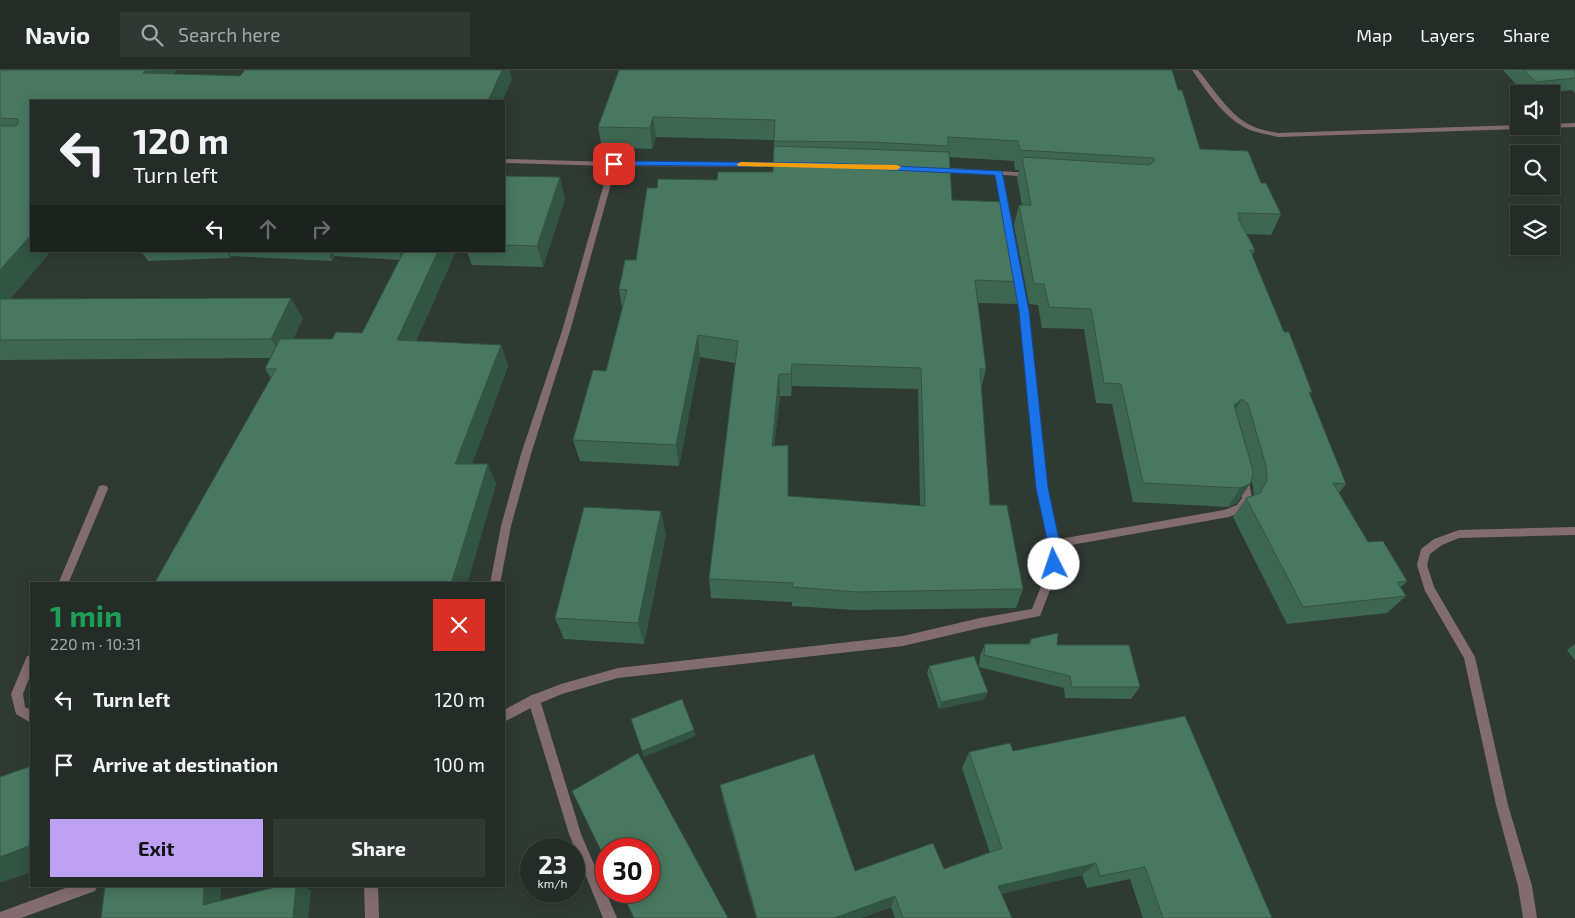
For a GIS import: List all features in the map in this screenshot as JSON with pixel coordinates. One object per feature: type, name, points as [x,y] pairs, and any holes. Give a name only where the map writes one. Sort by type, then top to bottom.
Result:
[{"type":"street","points":[[1195,70],[1222,103],[1244,124],[1278,135],[1575,126]]},
{"type":"street","points":[[505,161],[798,165]]},
{"type":"street","points":[[495,582],[506,526],[526,454],[566,331],[614,164]]},
{"type":"street","points":[[933,169],[1037,175]]},
{"type":"street","points":[[999,173],[1009,228]]},
{"type":"street","points":[[505,715],[534,700],[561,689],[618,673],[903,641],[1036,613],[1054,564],[1054,544],[1042,488],[1024,311],[1016,265]]},
{"type":"street","points":[[1054,544],[1225,514],[1241,508],[1247,499],[1242,468]]},
{"type":"street","points":[[64,582],[103,489]]},
{"type":"street","points":[[1530,918],[1525,886],[1502,804],[1469,657],[1429,588],[1422,565],[1425,552],[1438,542],[1459,534],[1575,531]]},
{"type":"street","points":[[30,662],[17,694],[20,710],[30,717]]},
{"type":"street","points":[[534,700],[575,834],[610,918]]},
{"type":"street","points":[[2,918],[87,887]]},
{"type":"street","points":[[371,887],[372,918]]},
{"type":"building","points":[[0,70],[146,70],[143,73],[240,76],[245,70],[502,70],[488,100],[30,100],[30,236],[0,270],[0,126],[16,126],[18,119],[0,118]]},
{"type":"building","points":[[619,70],[1172,70],[1178,90],[1182,90],[1200,149],[1248,151],[1261,183],[1266,183],[1281,214],[1238,213],[1240,218],[1238,218],[1255,250],[1250,250],[1284,332],[1289,332],[1312,392],[1309,392],[1346,484],[1333,483],[1368,542],[1383,541],[1407,581],[1397,582],[1406,596],[1303,607],[1246,498],[1260,493],[1267,480],[1266,466],[1248,404],[1242,399],[1234,405],[1252,467],[1253,475],[1250,484],[1240,488],[1143,483],[1121,384],[1104,383],[1091,309],[1049,307],[1044,284],[1034,284],[1019,205],[1031,205],[1022,157],[1149,165],[1155,161],[1154,158],[1020,150],[1018,141],[948,137],[948,146],[870,142],[774,141],[775,120],[653,117],[650,128],[598,127]]},
{"type":"building","points":[[1524,70],[1575,70],[1575,78],[1536,82]]},
{"type":"building","points":[[774,146],[949,152],[952,200],[1008,202],[1023,282],[975,280],[986,369],[980,369],[990,505],[1007,505],[1023,589],[857,592],[792,587],[793,583],[709,579],[738,341],[698,335],[676,445],[573,440],[593,370],[606,371],[627,290],[619,289],[625,260],[636,260],[647,188],[657,188],[658,179],[717,180],[718,172],[773,172]],"holes":[[[792,364],[921,368],[925,506],[788,496],[788,445],[772,446],[779,374],[791,374]]]},
{"type":"building","points":[[505,176],[560,177],[537,246],[505,245]]},
{"type":"building","points":[[403,252],[438,252],[397,340],[501,345],[455,464],[488,464],[452,582],[155,582],[276,369],[265,369],[280,339],[332,339],[336,332],[362,333]]},
{"type":"building","points":[[291,298],[271,339],[0,340],[0,299]]},
{"type":"building","points":[[584,507],[661,511],[638,623],[555,618]]},
{"type":"building","points":[[1058,633],[1057,645],[1129,645],[1140,687],[1072,687],[1070,676],[984,655],[985,644],[1030,644],[1031,639]]},
{"type":"building","points":[[974,656],[988,692],[941,702],[929,666]]},
{"type":"building","points":[[682,699],[694,730],[642,751],[631,719]]},
{"type":"building","points":[[1185,716],[1272,918],[1163,918],[1145,867],[1100,876],[1096,863],[998,886],[1012,918],[903,918],[895,896],[834,918],[757,918],[720,785],[814,754],[855,871],[933,843],[944,869],[1002,848],[969,752],[1010,743],[1013,751]]},
{"type":"building","points":[[638,753],[728,918],[634,918],[627,903],[660,903],[660,838],[595,838],[572,791]]},
{"type":"building","points":[[30,766],[29,846],[0,857],[0,777]]},
{"type":"building","points":[[105,887],[204,887],[203,905],[276,887],[296,887],[293,918],[101,918]]},
{"type":"slow traffic","points":[[741,164],[897,167]]},
{"type":"route","points":[[614,164],[828,165],[999,173],[1024,311],[1042,488],[1054,544],[1054,564]]}]
